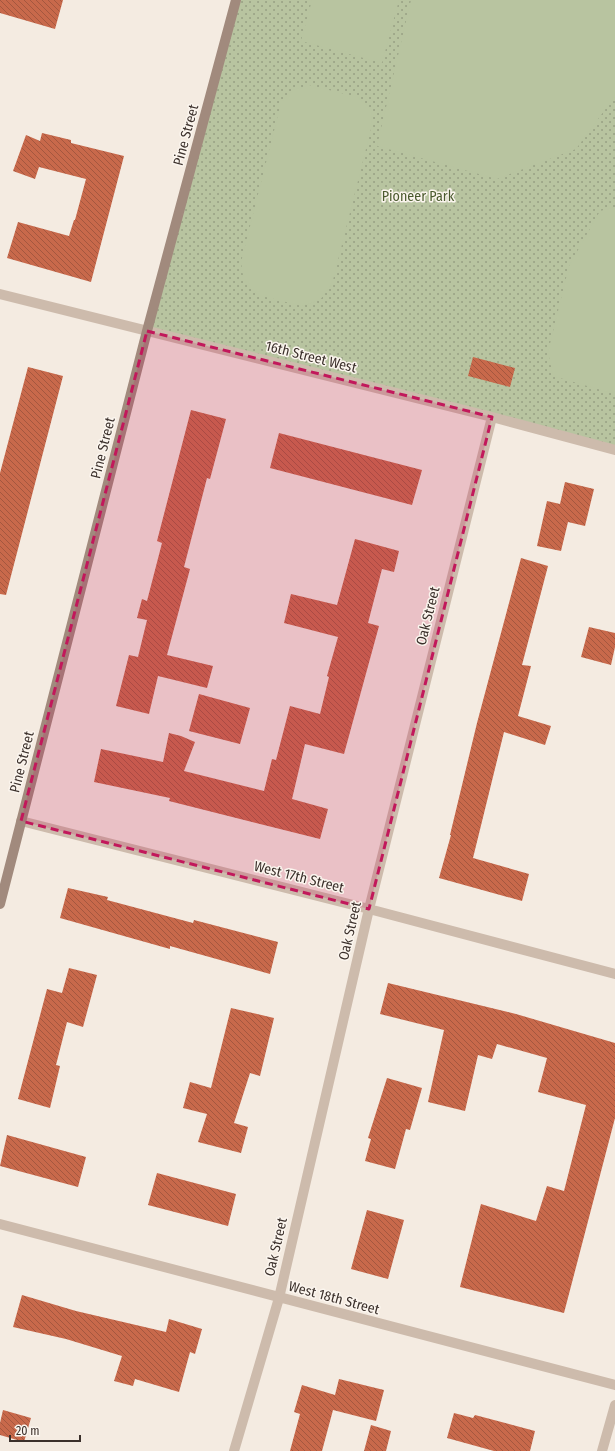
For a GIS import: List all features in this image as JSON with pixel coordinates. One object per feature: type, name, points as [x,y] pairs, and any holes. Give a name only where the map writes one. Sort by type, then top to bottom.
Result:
[{"type":"street","name":"Pine Street","points":[[0,904],[148,331],[236,0]]},
{"type":"street","name":"16th Street West","points":[[0,294],[492,417],[615,450]]},
{"type":"street","name":"Oak Street","points":[[234,1451],[279,1298],[370,909],[492,417]]},
{"type":"street","name":"West 17th Street","points":[[21,821],[370,909],[615,974]]},
{"type":"street","name":"West 18th Street","points":[[0,1224],[615,1385]]},
{"type":"street","points":[[602,1451],[615,1405]]},
{"type":"highlighted area","points":[[147,331],[492,417],[369,909],[21,821]]},
{"type":"green space","name":"Pioneer Park","points":[[236,0],[615,0],[615,450],[147,331]]},
{"type":"green space","points":[[312,0],[399,0],[382,63],[301,41]]},
{"type":"green space","points":[[411,0],[615,0],[615,96],[576,149],[497,179],[377,146]]},
{"type":"green space","points":[[309,85],[357,97],[371,109],[372,125],[332,284],[320,300],[302,306],[258,295],[244,282],[241,262],[281,103],[293,90]]},
{"type":"green space","points":[[615,207],[615,394],[553,376],[548,352],[569,266],[600,211]]},
{"type":"building","points":[[0,0],[63,0],[55,29],[0,13]]},
{"type":"building","points":[[42,133],[71,140],[71,143],[124,156],[91,282],[7,258],[18,222],[69,236],[75,220],[86,179],[39,167],[35,179],[13,171],[26,135],[40,141]]},
{"type":"building","points":[[473,357],[515,368],[510,387],[468,376]]},
{"type":"building","points":[[28,367],[63,376],[6,595],[0,594],[0,473]]},
{"type":"building","points":[[191,410],[226,419],[210,479],[207,478],[184,567],[190,569],[167,655],[213,666],[207,688],[158,676],[149,714],[116,706],[129,655],[138,657],[147,620],[137,618],[142,599],[147,601],[162,543],[157,541]]},
{"type":"building","points":[[279,433],[422,470],[412,505],[270,468]]},
{"type":"building","points":[[565,482],[594,489],[585,526],[568,522],[561,551],[537,546],[547,501],[560,504]]},
{"type":"building","points":[[355,539],[399,551],[394,572],[382,569],[368,623],[379,626],[344,754],[305,744],[292,799],[328,809],[320,839],[169,801],[170,798],[94,782],[101,749],[163,762],[169,733],[195,742],[184,771],[264,791],[272,759],[276,760],[290,706],[320,714],[329,677],[327,676],[338,637],[284,623],[291,594],[337,605]]},
{"type":"building","points":[[521,558],[548,566],[522,665],[531,666],[518,716],[551,726],[545,745],[504,732],[473,858],[529,874],[522,901],[439,878],[451,835],[477,723]]},
{"type":"building","points":[[589,627],[615,633],[615,647],[611,665],[581,657]]},
{"type":"building","points":[[199,694],[250,708],[240,744],[189,731]]},
{"type":"building","points":[[68,888],[108,897],[107,900],[193,923],[194,920],[278,942],[270,974],[170,946],[170,949],[60,918]]},
{"type":"building","points":[[69,968],[97,975],[83,1027],[67,1022],[56,1065],[60,1066],[50,1108],[18,1099],[47,989],[62,993]]},
{"type":"building","points":[[388,983],[516,1014],[615,1043],[615,1118],[564,1313],[460,1287],[481,1204],[536,1221],[547,1186],[564,1191],[586,1105],[538,1092],[547,1058],[497,1044],[492,1059],[478,1055],[465,1111],[428,1102],[444,1030],[380,1014]]},
{"type":"building","points":[[231,1008],[274,1018],[260,1076],[250,1073],[234,1123],[248,1127],[241,1153],[198,1142],[207,1114],[183,1108],[190,1082],[211,1088]]},
{"type":"building","points":[[387,1078],[422,1088],[410,1130],[406,1129],[395,1169],[365,1161],[371,1139],[368,1138]]},
{"type":"building","points":[[7,1135],[86,1157],[78,1187],[0,1166]]},
{"type":"building","points":[[157,1173],[236,1194],[228,1226],[148,1205]]},
{"type":"building","points":[[367,1210],[404,1220],[388,1279],[351,1269]]},
{"type":"building","points":[[22,1295],[76,1311],[166,1332],[169,1319],[202,1329],[195,1354],[190,1352],[179,1392],[135,1379],[133,1386],[114,1381],[122,1356],[66,1339],[13,1327]]},
{"type":"building","points":[[339,1379],[384,1390],[376,1421],[333,1410],[322,1451],[290,1451],[300,1414],[294,1412],[302,1385],[335,1395]]},
{"type":"building","points":[[3,1410],[31,1418],[24,1442],[0,1435],[0,1423]]},
{"type":"building","points":[[454,1413],[473,1418],[475,1415],[535,1431],[530,1451],[494,1451],[447,1438]]},
{"type":"building","points":[[371,1425],[391,1431],[386,1451],[364,1451]]}]
